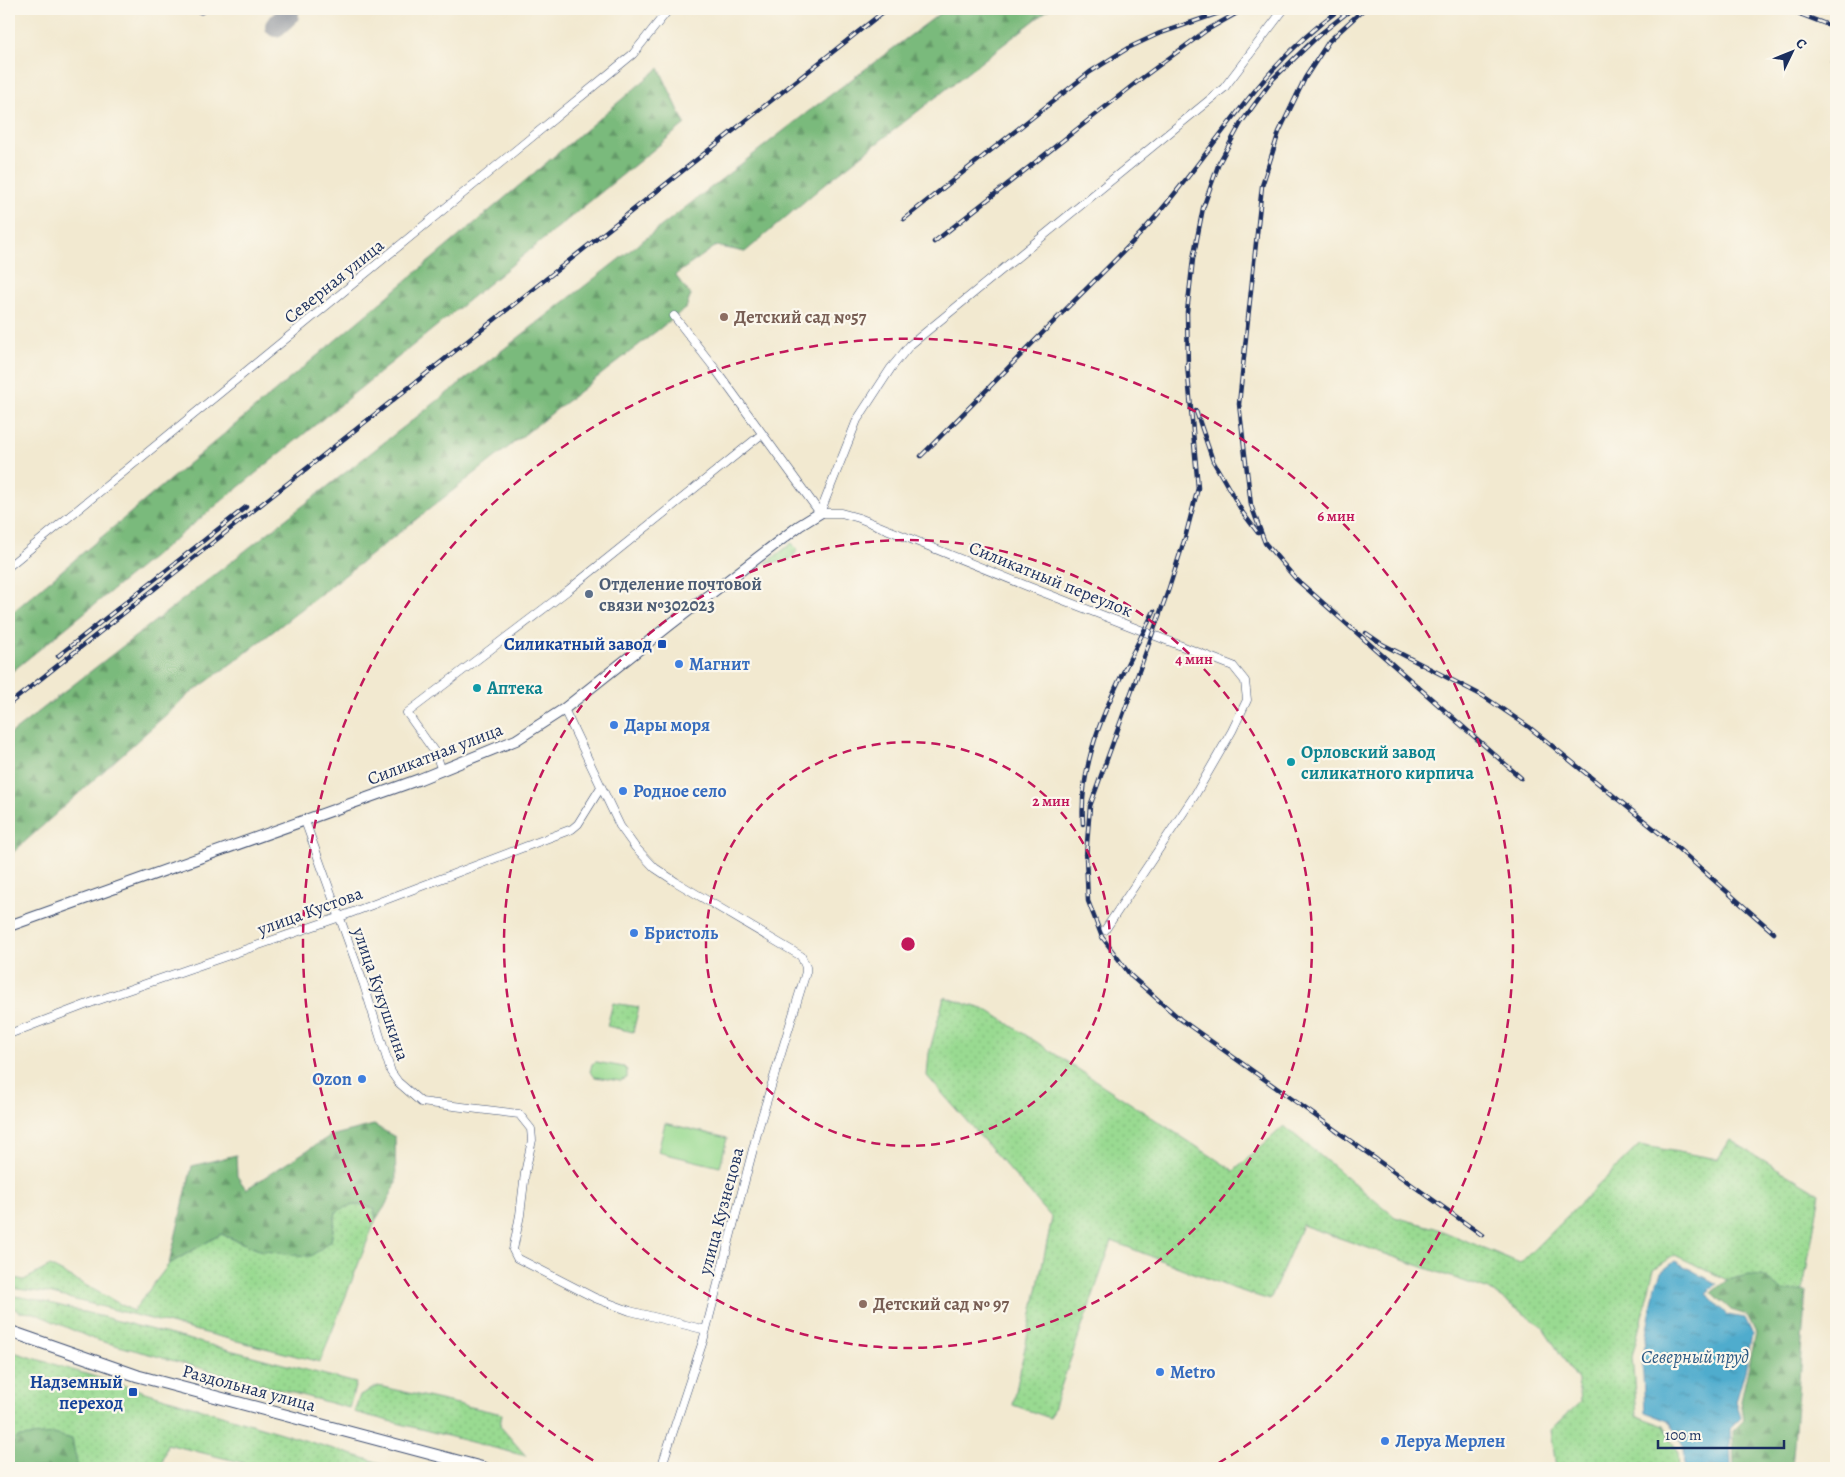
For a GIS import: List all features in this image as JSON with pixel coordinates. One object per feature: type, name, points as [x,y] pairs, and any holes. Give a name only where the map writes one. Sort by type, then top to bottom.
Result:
[{"type":"main road","name":"Раздольная улица","points":[[9,1331],[138,1376],[484,1468]]},
{"type":"street","name":"Северная улица","points":[[9,566],[633,54],[670,9]]},
{"type":"street","points":[[820,513],[857,420],[891,368],[910,345],[1224,88],[1284,9]]},
{"type":"street","points":[[674,316],[716,370],[820,513]]},
{"type":"street","points":[[442,770],[436,754],[408,713],[567,590],[762,434]]},
{"type":"street","name":"Силикатный переулок","points":[[820,513],[841,514],[859,518],[1036,590],[1233,666],[1245,681],[1247,700],[1232,731],[1195,795],[1106,930]]},
{"type":"street","name":"Силикатная улица","points":[[9,926],[305,821],[516,740],[564,709],[678,618],[799,526],[820,513]]},
{"type":"street","points":[[564,709],[601,787]]},
{"type":"street","name":"улица Кустова","points":[[9,1034],[102,999],[340,917],[572,829],[578,824],[601,787]]},
{"type":"street","name":"улица Кузнецова","points":[[601,787],[620,826],[635,847],[655,868],[796,952],[805,962],[806,972],[759,1126],[706,1330],[661,1468]]},
{"type":"street","name":"улица Кукушкина","points":[[305,821],[364,985],[391,1072],[398,1082],[422,1102],[519,1114],[531,1129],[532,1140],[525,1173],[520,1215],[512,1250],[517,1258],[595,1298],[630,1311],[706,1330]]},
{"type":"green space","points":[[946,9],[1049,9],[826,183],[745,252],[716,246],[675,275],[691,295],[686,308],[243,655],[187,696],[9,856],[9,735],[809,111]]},
{"type":"green space","points":[[659,68],[685,124],[9,674],[9,615]]},
{"type":"green space","points":[[792,543],[797,550],[792,558],[780,562],[766,563]]},
{"type":"green space","points":[[944,997],[989,1011],[1234,1171],[1284,1126],[1395,1217],[1435,1228],[1520,1263],[1639,1145],[1718,1159],[1730,1140],[1820,1194],[1800,1305],[1733,1283],[1675,1255],[1654,1269],[1632,1357],[1637,1416],[1664,1426],[1678,1453],[1679,1468],[1556,1468],[1551,1430],[1580,1402],[1578,1381],[1542,1326],[1489,1290],[1302,1225],[1270,1300],[1232,1288],[1112,1241],[1050,1418],[1013,1405],[1052,1218],[927,1076],[929,1053]]},
{"type":"green space","points":[[613,1003],[639,1007],[633,1032],[607,1026]]},
{"type":"green space","points":[[596,1062],[624,1067],[627,1070],[627,1078],[620,1081],[595,1077],[590,1072],[592,1064]]},
{"type":"green space","points":[[665,1123],[727,1138],[720,1167],[658,1152]]},
{"type":"green space","points":[[374,1125],[395,1137],[396,1184],[376,1219],[374,1209],[359,1205],[350,1206],[336,1212],[331,1241],[311,1256],[259,1250],[221,1234],[169,1264],[192,1166],[236,1155],[237,1176],[246,1189],[330,1136]]},
{"type":"green space","points":[[348,1205],[366,1205],[374,1209],[376,1219],[320,1362],[48,1293],[9,1288],[9,1277],[24,1280],[50,1266],[133,1311],[169,1264],[221,1234],[259,1250],[331,1241],[336,1212]]},
{"type":"green space","points":[[1748,1275],[1763,1276],[1783,1291],[1806,1291],[1792,1468],[1734,1468],[1733,1431],[1744,1420],[1741,1401],[1756,1333],[1747,1315],[1731,1310],[1712,1292],[1727,1280]]},
{"type":"green space","points":[[9,1295],[38,1300],[356,1383],[349,1408],[93,1339],[34,1313],[19,1312],[9,1305]]},
{"type":"green space","points":[[10,1351],[380,1463],[379,1468],[264,1468],[167,1444],[161,1468],[78,1468],[9,1449]]},
{"type":"green space","points":[[378,1386],[502,1414],[500,1426],[526,1456],[354,1412],[360,1395]]},
{"type":"green space","points":[[54,1434],[72,1439],[78,1468],[9,1468],[9,1449],[18,1437]]},
{"type":"water","name":"Северный пруд","points":[[1675,1261],[1717,1284],[1706,1293],[1727,1315],[1745,1318],[1752,1333],[1745,1371],[1736,1402],[1741,1418],[1730,1429],[1731,1468],[1685,1468],[1684,1448],[1669,1421],[1645,1412],[1642,1356],[1655,1288],[1661,1272]]},
{"type":"taxiway","points":[[276,26],[288,15]]},
{"type":"railway","points":[[9,704],[887,9]]},
{"type":"railway","points":[[904,219],[1090,72],[1128,48],[1158,34],[1230,9]]},
{"type":"railway","points":[[934,242],[1142,78],[1207,30],[1244,9]]},
{"type":"railway","points":[[921,456],[1132,242],[1167,203],[1268,75],[1290,52],[1340,9]]},
{"type":"railway","points":[[1188,369],[1187,312],[1193,259],[1203,208],[1219,163],[1241,123],[1273,79],[1319,35],[1352,9]]},
{"type":"railway","points":[[1364,9],[1329,41],[1305,78],[1279,132],[1262,186],[1239,404],[1251,505],[1265,543],[1296,579],[1521,778]]},
{"type":"railway","points":[[1787,9],[1836,28]]},
{"type":"railway","points":[[1832,62],[1836,63]]},
{"type":"railway","points":[[1187,364],[1198,488],[1185,538],[1168,591],[1090,806],[1086,856],[1088,901],[1102,937],[1131,976],[1180,1019],[1482,1235]]},
{"type":"railway","points":[[1196,411],[1213,461],[1243,513],[1258,533]]},
{"type":"railway","points":[[58,656],[246,507]]},
{"type":"railway","points":[[1083,824],[1083,795],[1087,768],[1095,740],[1104,714],[1154,611]]},
{"type":"railway","points":[[1366,633],[1382,644],[1483,696],[1529,727],[1674,845],[1774,933]]},
{"type":"place","name":"Детский сад №57","points":[[724,317]]},
{"type":"place","name":"Отделение почтовой связи №302023","points":[[589,594]]},
{"type":"place","name":"Силикатный завод","points":[[662,644]]},
{"type":"place","name":"Магнит","points":[[679,664]]},
{"type":"place","name":"Аптека","points":[[477,688]]},
{"type":"place","name":"Дары моря","points":[[614,725]]},
{"type":"place","name":"Орловский завод силикатного кирпича","points":[[1291,762]]},
{"type":"place","name":"Родное село","points":[[623,791]]},
{"type":"place","name":"Бристоль","points":[[634,933]]},
{"type":"place","name":"Ozon","points":[[362,1079]]},
{"type":"place","name":"Детский сад № 97","points":[[863,1304]]},
{"type":"place","name":"Metro","points":[[1160,1372]]},
{"type":"place","name":"Надземный переход","points":[[133,1392]]},
{"type":"place","name":"Леруа Мерлен","points":[[1385,1441]]}]
